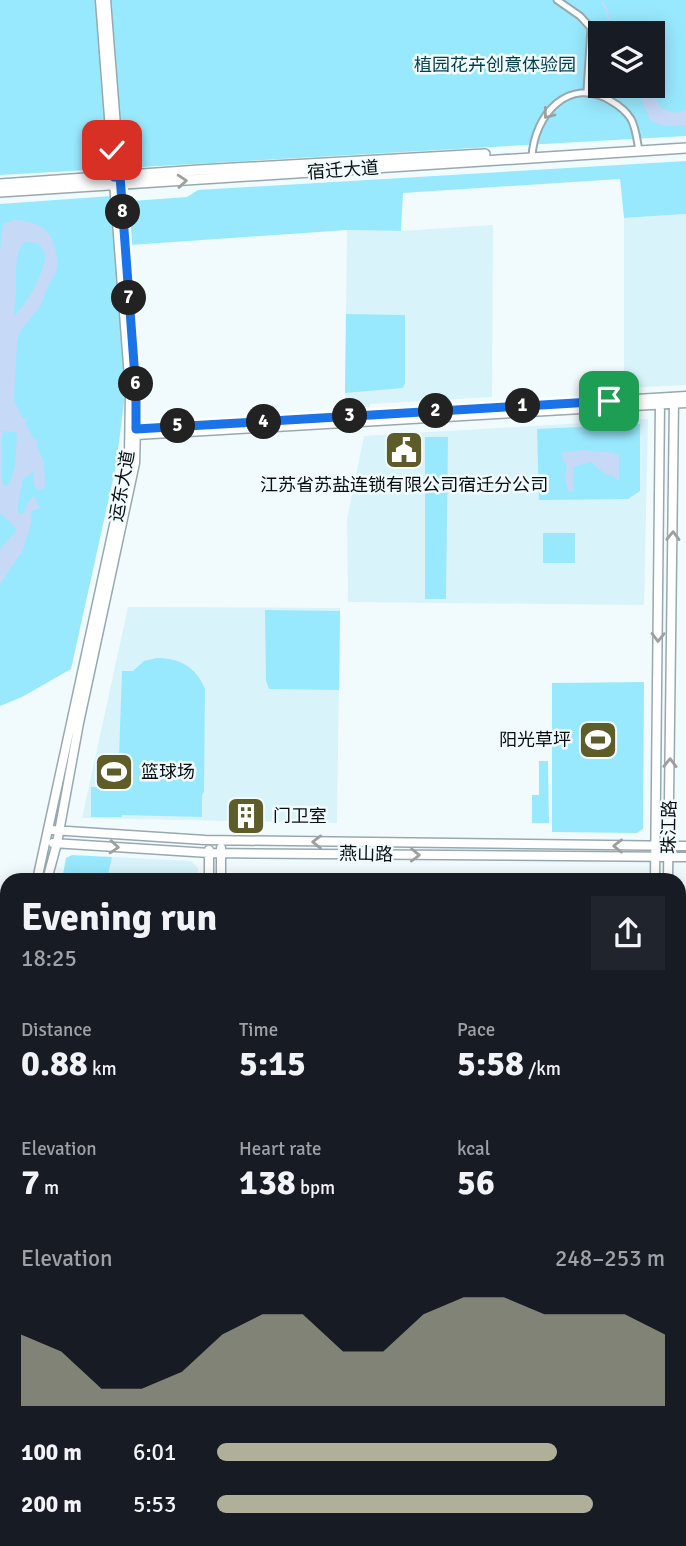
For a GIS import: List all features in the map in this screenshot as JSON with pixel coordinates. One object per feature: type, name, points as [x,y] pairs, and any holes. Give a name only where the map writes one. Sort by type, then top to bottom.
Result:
[{"type":"main road","name":"宿迁大道","points":[[638,148],[686,142]]},
{"type":"main road","name":"宿迁大道","points":[[0,192],[117,181],[532,154],[686,148]]},
{"type":"main road","name":"宿迁大道","points":[[0,184],[117,181]]},
{"type":"street","name":"运东大道","points":[[39,873],[46,842],[53,830],[135,463],[136,391],[100,0]]},
{"type":"street","name":"运东大道","points":[[49,873],[57,843],[53,830],[129,456],[131,391],[106,0]]},
{"type":"street","points":[[557,0],[580,16],[591,29],[587,91]]},
{"type":"street","points":[[532,154],[539,127],[551,108],[574,94],[587,91],[606,98],[625,112],[632,120],[638,148]]},
{"type":"street","points":[[674,400],[686,396]]},
{"type":"street","points":[[136,432],[674,400],[686,402]]},
{"type":"street","name":"珠江路","points":[[668,873],[674,400]]},
{"type":"street","name":"珠江路","points":[[655,873],[660,401]]},
{"type":"street","name":"燕山路","points":[[53,830],[222,841],[686,846]]},
{"type":"street","points":[[209,873],[210,840]]},
{"type":"street","points":[[220,873],[222,841]]},
{"type":"street","name":"燕山路","points":[[46,842],[209,853],[686,857]]},
{"type":"shaded area","points":[[641,98],[656,98],[661,108],[675,113],[686,110],[686,125],[665,126],[651,121]]},
{"type":"shaded area","points":[[686,214],[686,385],[624,388],[624,218]]},
{"type":"shaded area","points":[[14,220],[40,226],[53,240],[57,266],[41,305],[24,326],[17,341],[14,400],[22,418],[28,419],[25,422],[34,439],[38,440],[37,446],[44,462],[45,488],[38,490],[34,485],[33,472],[23,479],[17,508],[19,514],[24,513],[28,502],[34,496],[40,508],[32,511],[23,550],[0,584],[0,549],[16,531],[0,513],[0,251],[3,224]],"holes":[[[24,242],[38,243],[45,258],[34,288],[15,315],[16,265]],[[4,431],[15,432],[17,435],[15,467],[8,486],[5,487],[2,480]]]},
{"type":"shaded area","points":[[493,225],[492,397],[370,404],[369,407],[345,408],[347,230],[401,231]]},
{"type":"shaded area","points":[[648,419],[644,605],[348,602],[347,519],[364,436]]},
{"type":"shaded area","points":[[584,450],[619,455],[619,481],[612,475],[606,475],[591,462],[573,467],[574,491],[569,492],[564,476],[567,469],[561,453]]},
{"type":"shaded area","points":[[128,607],[340,608],[337,823],[82,818]]},
{"type":"shaded area","points":[[112,857],[191,861],[198,868],[198,873],[109,873]]},
{"type":"green space","name":"植园花卉创意体验园","points":[[0,0],[686,0],[686,136],[0,175]]},
{"type":"green space","points":[[686,161],[686,214],[624,218],[620,179],[403,193],[401,231],[347,230],[131,245],[128,219],[132,201],[187,197],[198,190]]},
{"type":"green space","points":[[111,196],[125,395],[116,466],[71,669],[22,697],[0,706],[0,204]]},
{"type":"green space","points":[[346,314],[405,315],[403,388],[345,393]]},
{"type":"green space","points":[[640,424],[640,491],[628,499],[539,500],[537,429]]},
{"type":"green space","points":[[425,437],[448,437],[446,599],[425,599]]},
{"type":"green space","points":[[543,533],[575,533],[575,563],[543,563]]},
{"type":"green space","points":[[265,610],[340,611],[339,690],[269,689],[266,681]]},
{"type":"green space","points":[[157,658],[186,665],[197,675],[205,689],[202,817],[91,817],[91,787],[106,787],[107,757],[119,757],[122,671],[133,671],[144,661]]},
{"type":"green space","points":[[644,682],[643,829],[637,833],[552,832],[552,683]]},
{"type":"green space","points":[[539,761],[548,761],[549,823],[532,823],[532,795],[539,795]]},
{"type":"green space","points":[[72,855],[112,857],[109,873],[63,873],[66,858]]},
{"type":"waterway","points":[[602,2],[607,10],[608,21]]},
{"type":"place","name":"江苏省苏盐连锁有限公司宿迁分公司","points":[[404,450]]},
{"type":"place","name":"阳光草坪","points":[[598,740]]},
{"type":"place","name":"篮球场","points":[[114,772]]},
{"type":"place","name":"门卫室","points":[[246,816]]},
{"type":"route","points":[[112,150],[114,177],[120,176],[136,391],[136,429],[609,401]]}]
